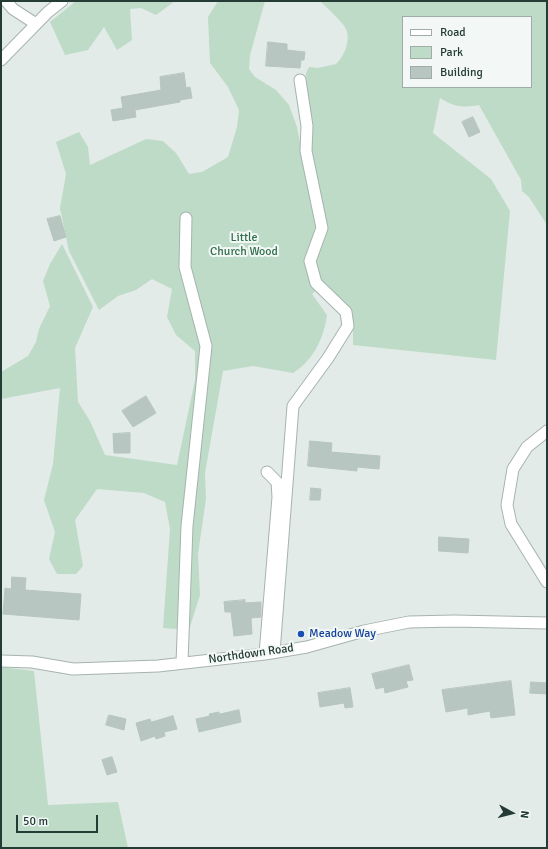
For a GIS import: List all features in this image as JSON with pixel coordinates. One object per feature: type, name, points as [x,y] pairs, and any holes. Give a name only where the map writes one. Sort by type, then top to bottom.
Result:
[{"type":"street","points":[[6,1],[13,10],[36,24]]},
{"type":"street","points":[[1,60],[36,24],[62,1]]},
{"type":"street","points":[[270,653],[293,406],[328,358],[348,326],[346,312],[316,283],[310,261],[322,228],[306,151],[307,126],[300,80]]},
{"type":"street","points":[[182,663],[187,526],[206,346],[185,267],[186,218]]},
{"type":"street","points":[[547,431],[527,448],[513,469],[507,505],[511,524],[547,582]]},
{"type":"street","points":[[267,472],[277,482],[278,496],[270,653]]},
{"type":"street","name":"Northdown Road","points":[[1,661],[32,662],[73,669],[182,663],[270,653],[324,644],[364,631],[409,622],[454,621],[547,623]]},
{"type":"green space","points":[[76,1],[175,1],[156,15],[141,8],[130,9],[132,40],[117,50],[104,27],[88,50],[65,55],[50,22]]},
{"type":"green space","name":"Little Church Wood","points":[[218,1],[265,1],[250,55],[249,69],[255,77],[276,90],[289,105],[297,127],[300,143],[309,144],[306,73],[309,67],[318,68],[336,64],[344,53],[348,38],[346,29],[338,18],[320,1],[547,1],[547,225],[529,197],[522,191],[521,180],[479,105],[459,106],[440,98],[433,133],[491,179],[510,211],[496,360],[353,345],[353,327],[350,309],[324,291],[321,286],[312,294],[327,315],[323,332],[312,355],[300,368],[293,373],[253,366],[223,371],[205,473],[206,499],[198,554],[200,595],[189,630],[163,628],[170,529],[165,502],[144,493],[97,489],[75,520],[83,566],[76,574],[57,574],[49,559],[55,532],[44,500],[53,464],[60,388],[1,399],[1,372],[28,356],[36,342],[39,329],[50,306],[43,281],[50,264],[62,244],[93,307],[75,348],[78,402],[90,421],[105,455],[177,465],[195,380],[195,351],[176,335],[167,317],[172,289],[152,279],[136,290],[118,296],[99,310],[69,251],[60,208],[66,174],[56,142],[79,132],[88,147],[90,165],[146,139],[163,141],[176,153],[189,174],[202,172],[228,157],[237,127],[239,110],[228,87],[210,63],[208,17]]},
{"type":"green space","points":[[1,667],[34,671],[48,805],[118,802],[128,848],[1,848]]},
{"type":"building","points":[[268,42],[287,44],[287,50],[305,52],[304,60],[301,60],[300,68],[266,66]]},
{"type":"building","points":[[184,73],[186,88],[190,87],[192,98],[180,100],[180,102],[135,110],[136,117],[113,121],[111,110],[123,108],[121,97],[161,90],[160,77]]},
{"type":"building","points":[[473,117],[480,132],[469,137],[462,122]]},
{"type":"building","points":[[60,216],[66,237],[54,241],[47,219]]},
{"type":"building","points":[[146,396],[156,413],[133,427],[122,411]]},
{"type":"building","points":[[130,433],[130,453],[114,453],[113,434]]},
{"type":"building","points":[[310,441],[332,443],[331,452],[380,456],[379,469],[357,467],[357,471],[308,466]]},
{"type":"building","points":[[311,488],[321,489],[320,500],[310,500]]},
{"type":"building","points":[[439,537],[469,539],[468,553],[439,551]]},
{"type":"building","points":[[12,577],[26,578],[25,590],[81,594],[79,620],[3,614],[5,588],[11,589]]},
{"type":"building","points":[[245,600],[245,603],[261,602],[261,617],[251,618],[252,634],[234,636],[231,612],[225,612],[224,602]]},
{"type":"building","points":[[409,665],[413,680],[406,681],[408,687],[385,693],[384,687],[376,689],[372,674]]},
{"type":"building","points":[[511,681],[515,715],[491,718],[490,711],[468,715],[468,708],[446,712],[442,690]]},
{"type":"building","points":[[531,682],[547,683],[547,694],[530,693]]},
{"type":"building","points":[[350,688],[353,707],[345,708],[344,703],[320,707],[318,693]]},
{"type":"building","points":[[239,710],[241,722],[199,732],[196,719],[210,716],[209,714],[219,712],[219,714]]},
{"type":"building","points":[[109,715],[126,719],[124,730],[106,725]]},
{"type":"building","points":[[173,716],[177,729],[164,732],[165,736],[156,739],[155,736],[141,741],[136,723],[150,719],[151,722]]},
{"type":"building","points":[[112,757],[117,772],[107,775],[102,760]]},
{"type":"place","name":"Meadow Way","points":[[301,634]]}]
